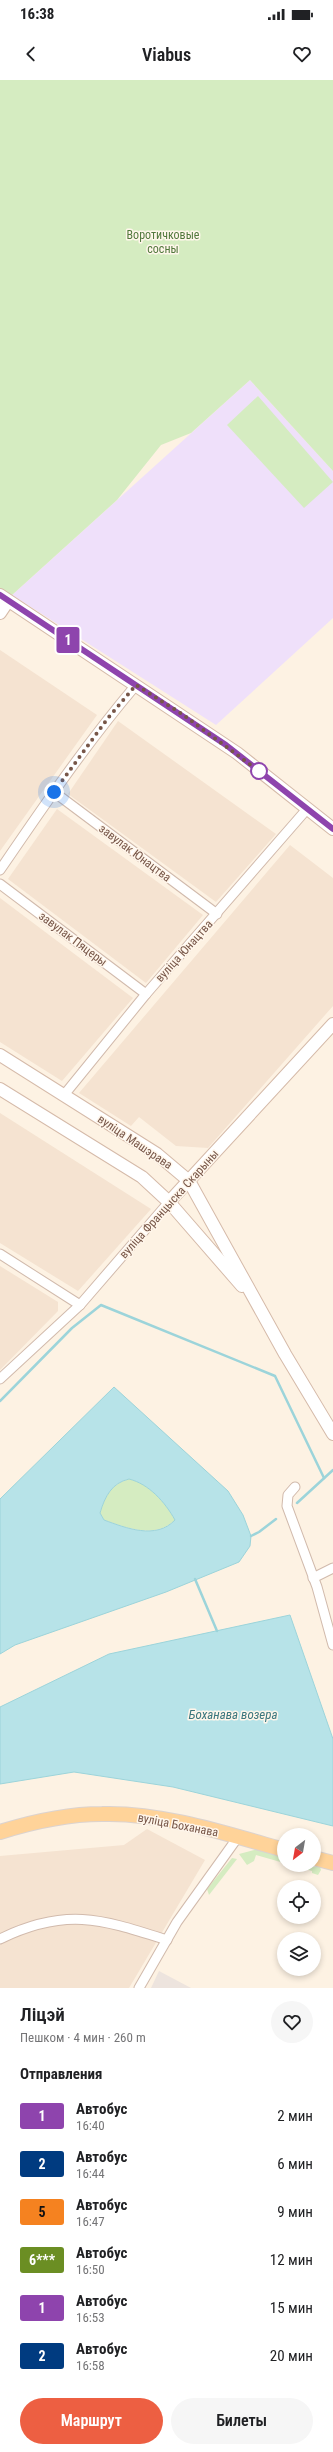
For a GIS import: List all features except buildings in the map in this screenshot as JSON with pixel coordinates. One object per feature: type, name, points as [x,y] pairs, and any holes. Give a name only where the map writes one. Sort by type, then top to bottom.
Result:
[{"type":"main road","name":"вуліца Боханава","points":[[0,1832],[23,1824],[102,1814],[157,1818],[238,1837],[277,1848]]},
{"type":"main road","points":[[321,1860],[333,1864]]},
{"type":"street","points":[[0,613],[4,598],[237,753],[307,810],[333,829]]},
{"type":"street","points":[[0,870],[108,718],[136,685]]},
{"type":"street","name":"завулак Юнацтва","points":[[54,792],[217,914]]},
{"type":"street","name":"вуліца Юнацтва","points":[[64,1095],[146,994],[307,810]]},
{"type":"street","name":"завулак Пяцеры","points":[[0,884],[146,994]]},
{"type":"street","name":"вуліца Францыска Скарыны","points":[[0,1379],[80,1305],[169,1202],[333,1024]]},
{"type":"street","name":"вуліца Машэрава","points":[[0,1055],[157,1154],[189,1181],[285,1354],[333,1434]]},
{"type":"street","name":"вуліца Машэрава","points":[[0,1089],[142,1177],[169,1202],[259,1305]]},
{"type":"street","points":[[0,1254],[80,1305]]},
{"type":"street","points":[[295,1487],[288,1495],[288,1506],[313,1578],[333,1645]]},
{"type":"street","points":[[313,1578],[333,1568]]},
{"type":"street","points":[[140,1988],[167,1940],[195,1896],[238,1837]]},
{"type":"street","points":[[0,1939],[37,1923],[70,1918],[94,1919],[116,1924],[167,1940]]},
{"type":"shaded area","points":[[250,380],[333,471],[333,618],[216,725],[12,595]]},
{"type":"shaded area","points":[[0,650],[97,715],[0,851]]},
{"type":"shaded area","points":[[118,721],[276,834],[216,902],[68,794]]},
{"type":"shaded area","points":[[57,809],[203,915],[146,983],[8,879]]},
{"type":"shaded area","points":[[290,845],[333,878],[333,1006],[208,1148],[176,1146],[139,1117],[131,1126],[79,1093]]},
{"type":"shaded area","points":[[0,898],[133,998],[62,1081],[0,1042]]},
{"type":"shaded area","points":[[0,1113],[151,1209],[78,1291],[0,1243]]},
{"type":"shaded area","points":[[0,1266],[58,1302],[58,1311],[0,1370]]},
{"type":"shaded area","points":[[147,1829],[205,1860],[129,1988],[0,1988],[0,1856],[124,1845]]},
{"type":"shaded area","points":[[159,1971],[191,1988],[151,1988]]},
{"type":"green space","name":"Воротичковые сосны","points":[[0,80],[333,80],[333,471],[250,380],[191,433],[161,445],[117,500],[12,595],[0,588]]},
{"type":"green space","points":[[258,396],[333,482],[304,508],[227,425]]},
{"type":"green space","points":[[129,1479],[137,1481],[150,1489],[162,1500],[175,1520],[167,1526],[159,1529],[141,1530],[131,1529],[104,1520],[100,1513],[107,1496],[114,1487]]},
{"type":"green space","points":[[258,1849],[277,1855],[277,1861],[256,1855],[254,1861],[247,1865],[239,1854]]},
{"type":"green space","points":[[232,1858],[237,1859],[209,1895],[207,1889]]},
{"type":"green space","points":[[312,1872],[320,1872],[318,1875]]},
{"type":"water","points":[[114,1387],[228,1491],[243,1515],[251,1536],[250,1546],[239,1562],[166,1592],[15,1645],[0,1654],[0,1499]],"holes":[[[129,1479],[136,1481],[150,1489],[161,1500],[175,1520],[159,1530],[150,1531],[131,1529],[104,1520],[100,1513],[104,1501],[110,1491],[123,1481]]]},
{"type":"water","name":"Боханава возера","points":[[290,1615],[333,1739],[333,1826],[173,1787],[74,1772],[0,1784],[0,1707],[109,1654]]},
{"type":"waterway","points":[[0,1401],[72,1328],[101,1305],[275,1376],[324,1478]]},
{"type":"waterway","points":[[297,1503],[333,1470]]},
{"type":"waterway","points":[[251,1536],[276,1519]]},
{"type":"waterway","points":[[195,1579],[217,1631]]},
{"type":"bus line","name":"1","points":[[0,595],[182,714],[237,753],[307,810],[333,829]]},
{"type":"route","points":[[54,792],[108,718],[136,685],[182,714],[237,753],[260,772],[259,771]]}]
